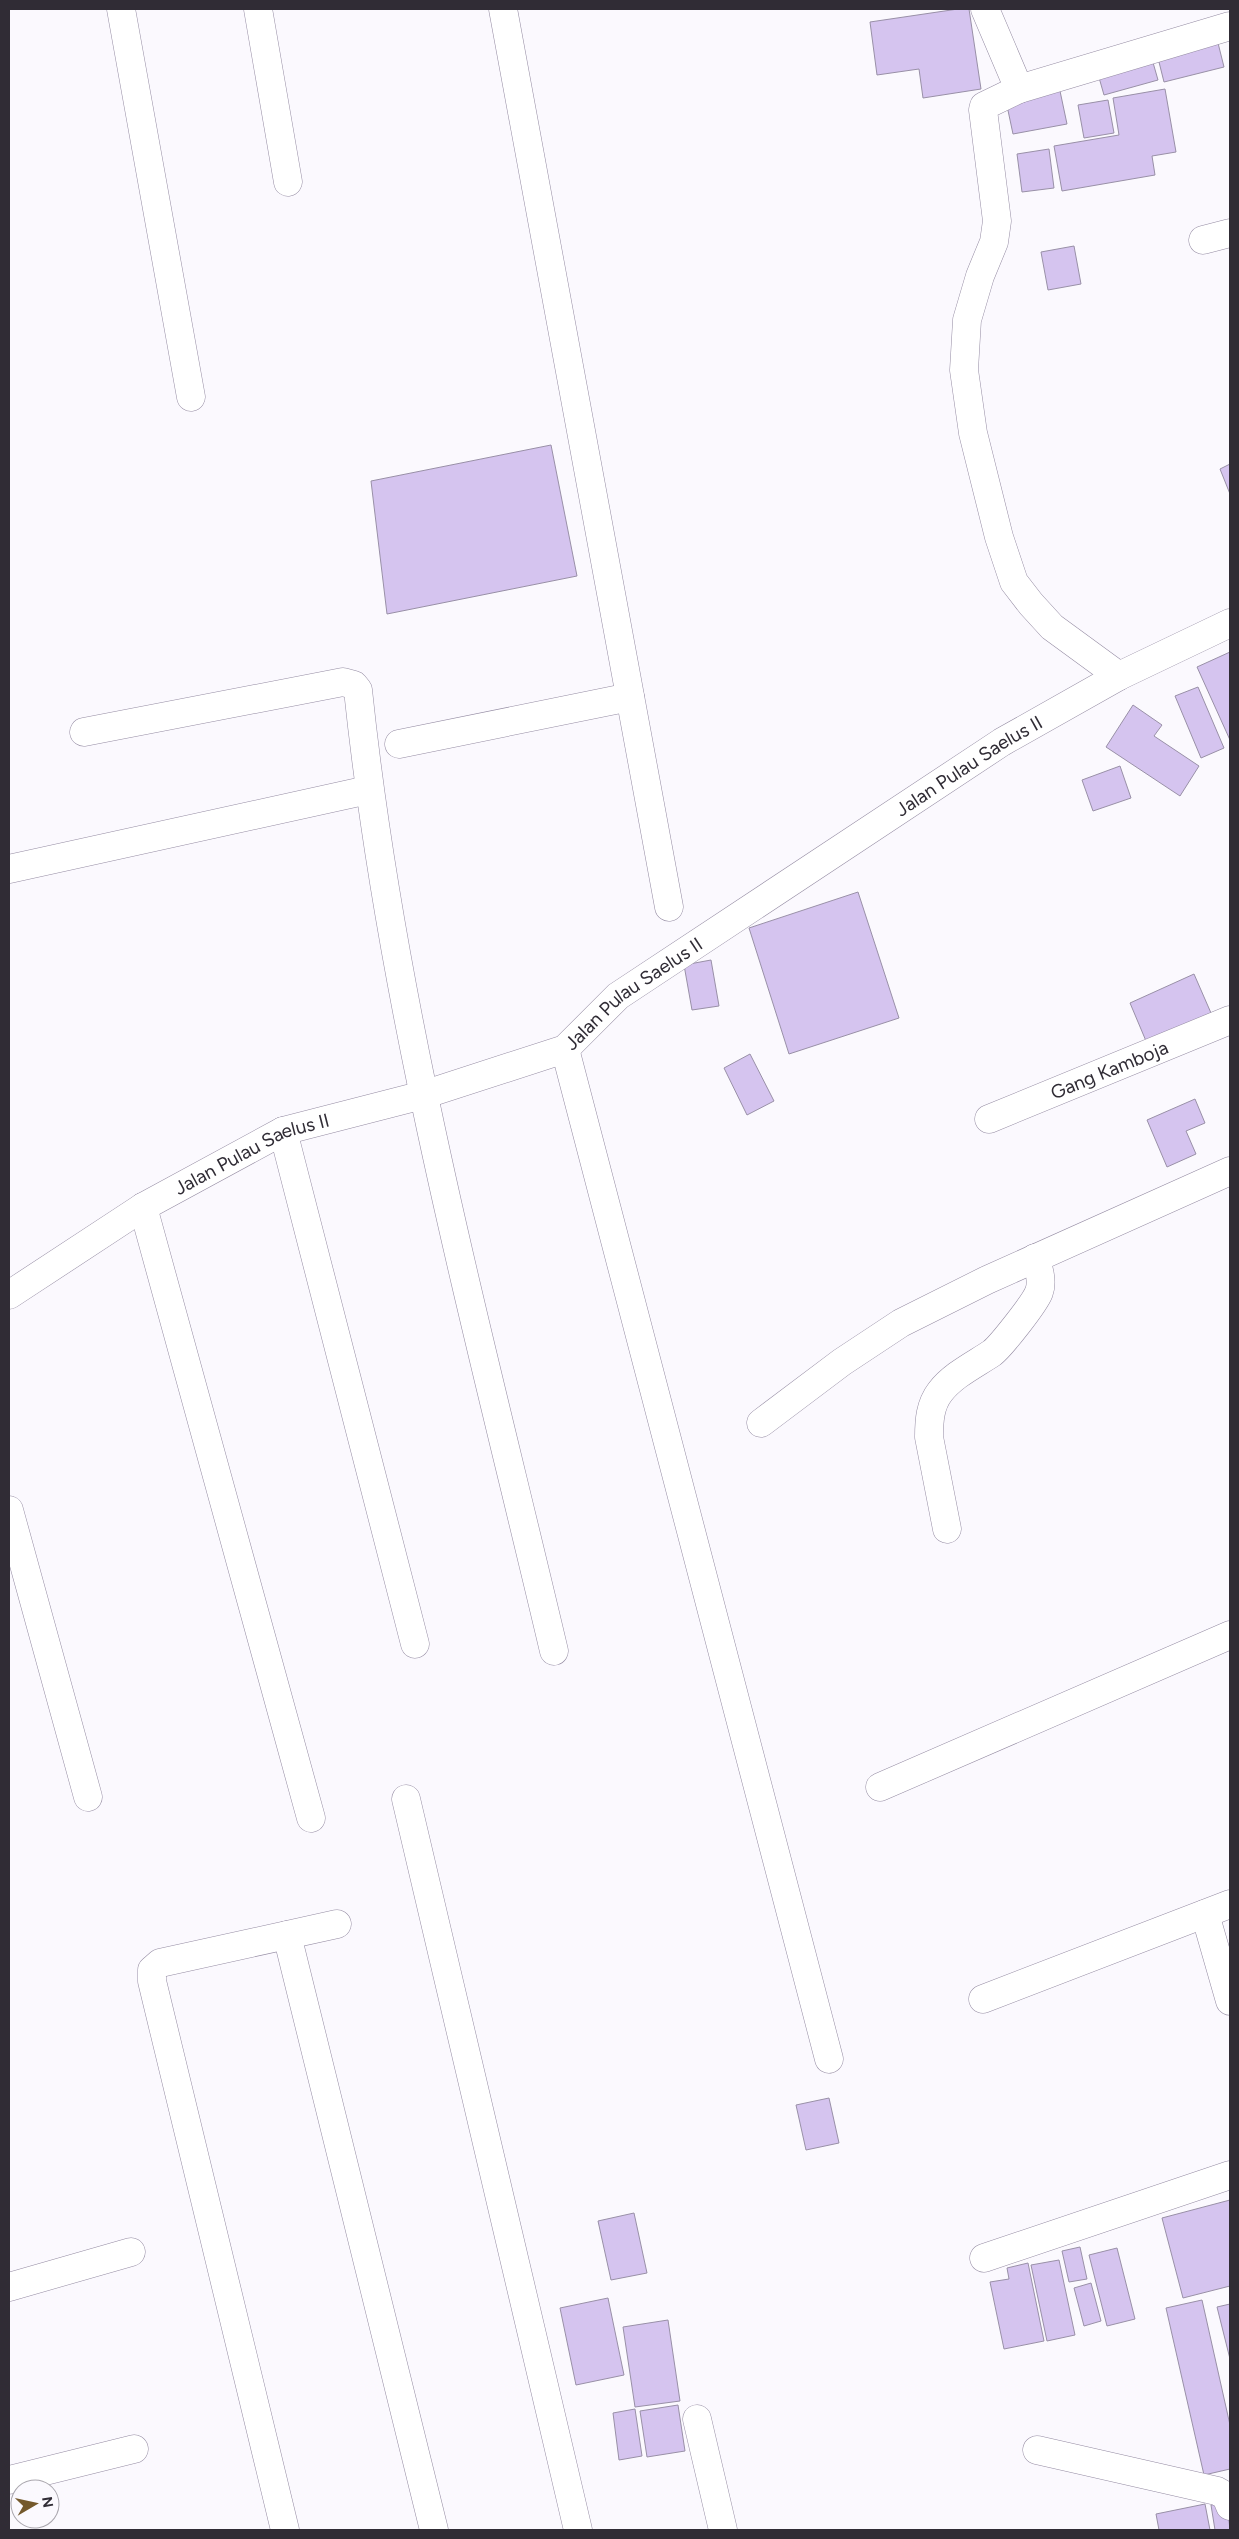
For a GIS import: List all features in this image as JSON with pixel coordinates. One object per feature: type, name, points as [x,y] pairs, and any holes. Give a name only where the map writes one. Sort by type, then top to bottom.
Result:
[{"type":"street","points":[[121,9],[191,397]]},
{"type":"street","points":[[258,9],[288,182]]},
{"type":"street","points":[[503,9],[669,906]]},
{"type":"street","points":[[985,9],[1019,89]]},
{"type":"street","points":[[1119,676],[1052,626],[1030,604],[1014,582],[999,537],[973,434],[964,370],[967,320],[980,276],[994,242],[997,221],[983,110],[984,106],[1019,89],[1230,26]]},
{"type":"street","points":[[1203,240],[1230,233]]},
{"type":"street","name":"Jalan Pulau Saelus II","points":[[9,1296],[143,1207],[283,1131],[423,1095],[565,1049],[618,996],[1002,742],[1119,676],[1230,622]]},
{"type":"street","points":[[84,732],[349,683],[358,690],[368,790],[423,1095],[554,1651]]},
{"type":"street","points":[[399,744],[630,697]]},
{"type":"street","points":[[9,870],[368,790]]},
{"type":"street","name":"Gang Kamboja","points":[[989,1119],[1230,1020]]},
{"type":"street","points":[[565,1049],[829,2060]]},
{"type":"street","points":[[283,1131],[415,1644]]},
{"type":"street","points":[[761,1423],[842,1362],[901,1323],[1035,1258],[1230,1171]]},
{"type":"street","points":[[143,1207],[311,1818]]},
{"type":"street","points":[[947,1529],[930,1436],[929,1424],[933,1404],[939,1393],[951,1381],[992,1352],[1006,1338],[1039,1293],[1040,1270],[1035,1258]]},
{"type":"street","points":[[9,1510],[88,1797]]},
{"type":"street","points":[[880,1787],[1230,1635]]},
{"type":"street","points":[[406,1799],[578,2530]]},
{"type":"street","points":[[983,1999],[1230,1904]]},
{"type":"street","points":[[1206,1914],[1230,2001]]},
{"type":"street","points":[[285,2530],[152,1981],[152,1970],[160,1963],[336,1924]]},
{"type":"street","points":[[287,1935],[434,2530]]},
{"type":"street","points":[[984,2258],[1230,2175]]},
{"type":"street","points":[[9,2287],[132,2252]]},
{"type":"street","points":[[697,2419],[723,2530]]},
{"type":"street","points":[[9,2480],[134,2449]]},
{"type":"street","points":[[1038,2450],[1217,2491],[1226,2496],[1230,2506]]},
{"type":"building","points":[[969,9],[981,89],[923,98],[919,69],[877,75],[870,22]]},
{"type":"building","points":[[1216,35],[1224,67],[1164,82],[1156,50]]},
{"type":"building","points":[[1150,52],[1158,80],[1104,95],[1096,67]]},
{"type":"building","points":[[1165,89],[1176,152],[1152,156],[1155,175],[1062,191],[1054,146],[1119,135],[1113,98]]},
{"type":"building","points":[[1060,91],[1067,124],[1013,134],[1006,101]]},
{"type":"building","points":[[1108,100],[1114,133],[1084,138],[1078,105]]},
{"type":"building","points":[[1049,149],[1054,188],[1022,192],[1017,154]]},
{"type":"building","points":[[1074,246],[1081,284],[1048,290],[1041,252]]},
{"type":"building","points":[[551,445],[577,576],[387,614],[371,481]]},
{"type":"building","points":[[1230,464],[1230,494],[1220,469]]},
{"type":"building","points":[[1230,652],[1230,740],[1197,667]]},
{"type":"building","points":[[1198,687],[1224,748],[1201,758],[1175,696]]},
{"type":"building","points":[[1133,705],[1162,725],[1154,736],[1199,766],[1180,796],[1106,747]]},
{"type":"building","points":[[1120,766],[1131,798],[1093,811],[1082,780]]},
{"type":"building","points":[[858,892],[899,1018],[789,1054],[749,928]]},
{"type":"building","points":[[711,960],[719,1006],[692,1010],[684,965]]},
{"type":"building","points":[[1194,974],[1211,1013],[1146,1041],[1130,1003]]},
{"type":"building","points":[[750,1054],[774,1101],[747,1115],[724,1068]]},
{"type":"building","points":[[1195,1099],[1205,1123],[1186,1131],[1196,1154],[1167,1167],[1147,1120]]},
{"type":"building","points":[[829,2098],[839,2143],[806,2150],[796,2105]]},
{"type":"building","points":[[1230,2200],[1230,2286],[1183,2298],[1162,2218]]},
{"type":"building","points":[[634,2213],[647,2273],[611,2280],[598,2221]]},
{"type":"building","points":[[1080,2247],[1087,2279],[1069,2282],[1062,2251]]},
{"type":"building","points":[[1117,2248],[1135,2319],[1107,2326],[1089,2255]]},
{"type":"building","points":[[1059,2260],[1075,2335],[1047,2341],[1031,2265]]},
{"type":"building","points":[[1028,2263],[1044,2341],[1004,2349],[990,2282],[1009,2279],[1007,2268]]},
{"type":"building","points":[[1091,2283],[1101,2321],[1084,2326],[1074,2288]]},
{"type":"building","points":[[608,2298],[624,2375],[576,2385],[560,2308]]},
{"type":"building","points":[[1202,2300],[1230,2425],[1230,2469],[1204,2475],[1166,2308]]},
{"type":"building","points":[[1230,2304],[1230,2359],[1217,2307]]},
{"type":"building","points":[[668,2320],[680,2401],[635,2407],[623,2327]]},
{"type":"building","points":[[678,2405],[685,2451],[647,2457],[640,2411]]},
{"type":"building","points":[[635,2409],[642,2456],[619,2460],[613,2413]]},
{"type":"building","points":[[1227,2502],[1230,2530],[1215,2530],[1211,2505]]},
{"type":"building","points":[[1205,2504],[1210,2530],[1159,2530],[1156,2514]]}]
